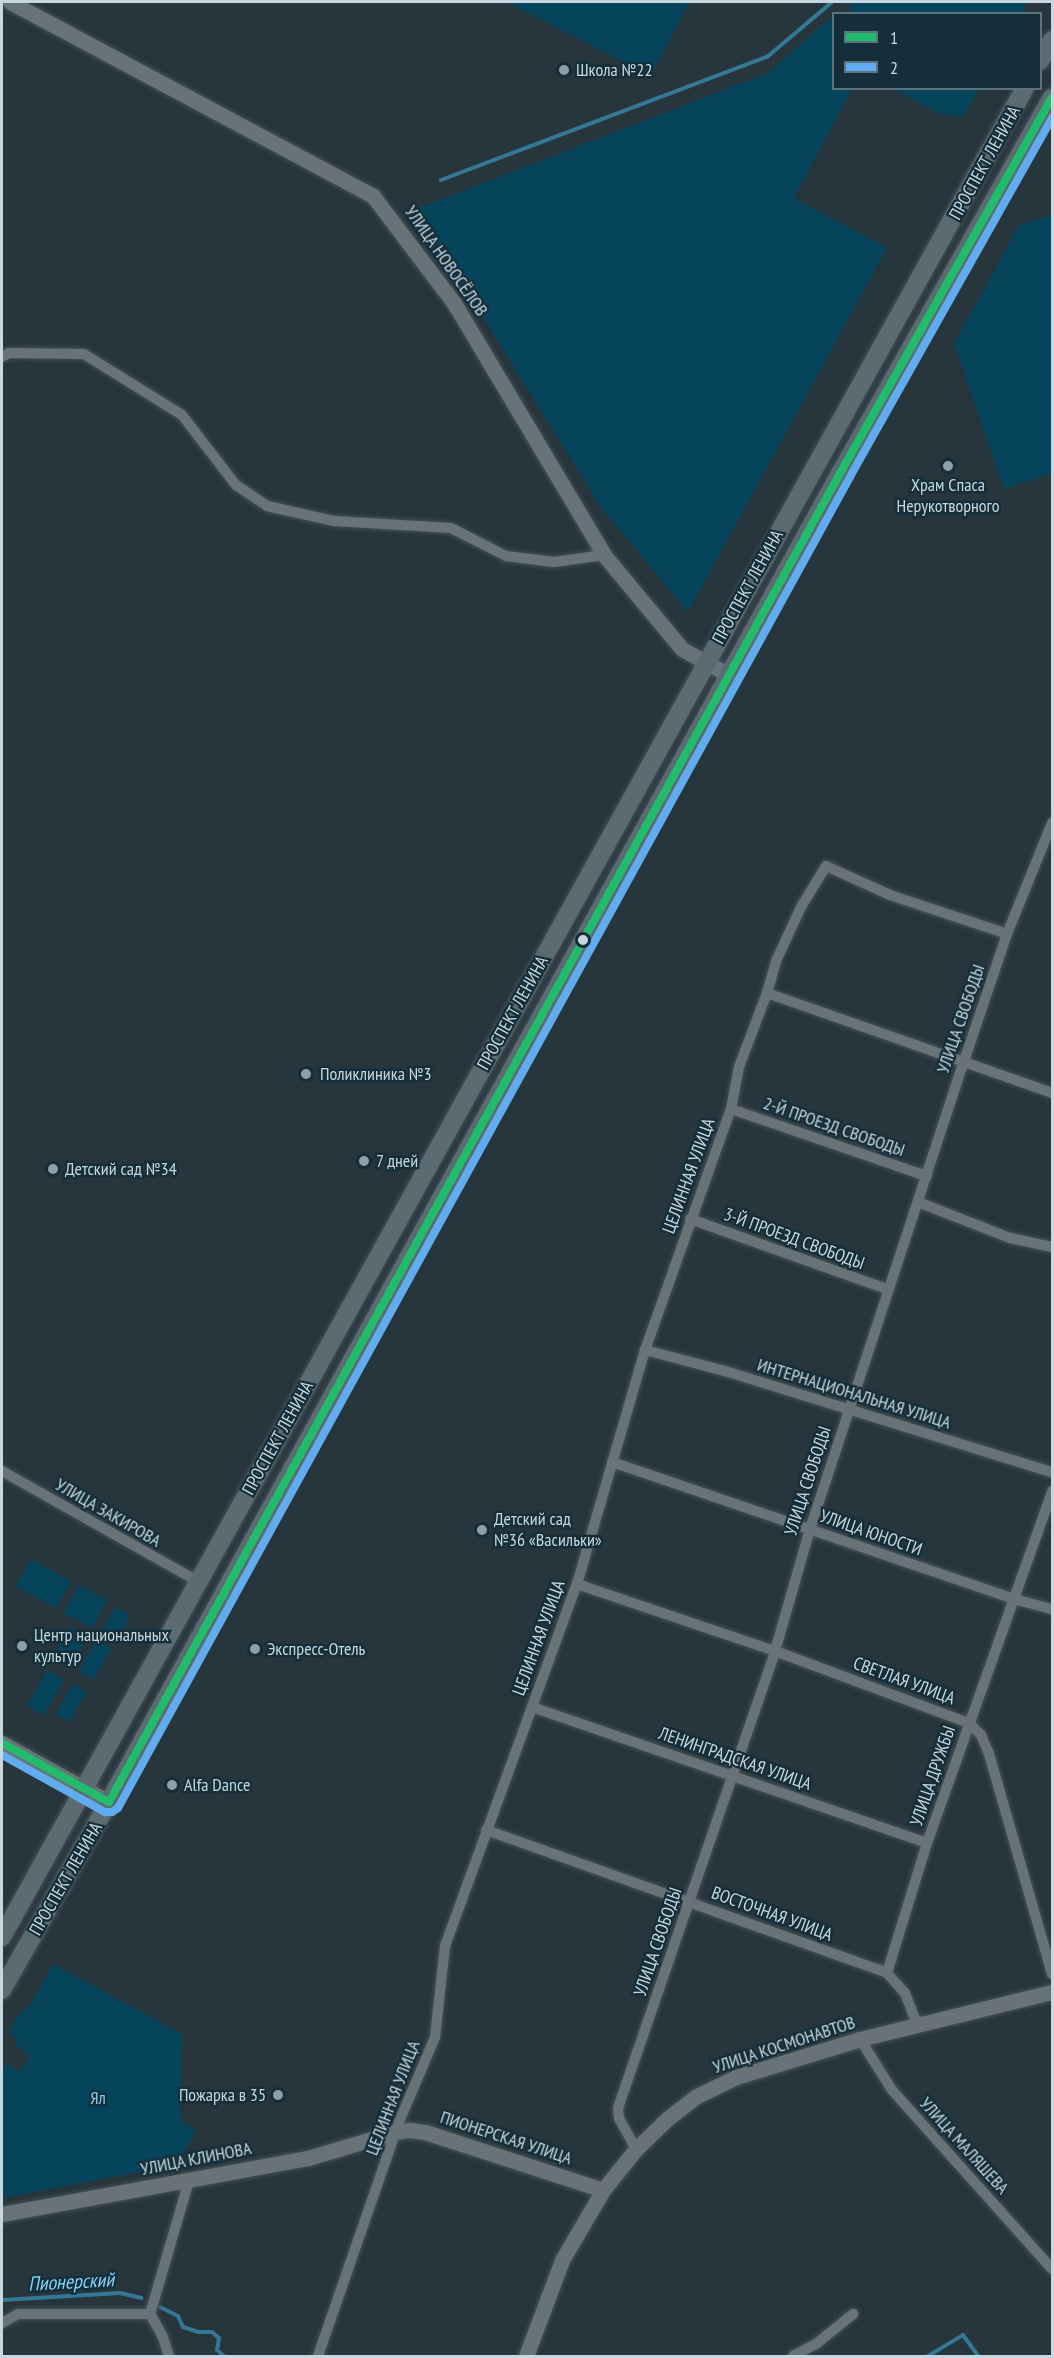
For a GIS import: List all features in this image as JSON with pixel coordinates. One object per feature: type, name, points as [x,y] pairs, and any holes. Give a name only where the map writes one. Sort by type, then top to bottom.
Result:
[{"type":"main road","points":[[1042,60],[1053,40]]},
{"type":"main road","name":"ПРОСПЕКТ ЛЕНИНА","points":[[2,1937],[1024,90]]},
{"type":"main road","name":"ПРОСПЕКТ ЛЕНИНА","points":[[2,1990],[110,1802],[729,675],[1053,98]]},
{"type":"main road","points":[[328,1349],[351,1362]]},
{"type":"street","name":"УЛИЦА НОВОСЁЛОВ","points":[[10,2],[373,195],[454,303],[604,555],[682,649],[729,675]]},
{"type":"street","points":[[2,357],[9,353],[84,354],[183,415],[236,485],[267,506],[334,521],[451,528],[506,556],[554,562],[604,555]]},
{"type":"street","name":"УЛИЦА СВОБОДЫ","points":[[636,2149],[619,2118],[618,2108],[775,1651],[848,1409],[1007,934],[1053,823]]},
{"type":"street","name":"ЦЕЛИННАЯ УЛИЦА","points":[[318,2356],[395,2132],[435,2037],[445,1946],[577,1584],[645,1350],[731,1109],[738,1067],[767,993],[777,959],[801,906],[826,866],[890,895],[1007,934]]},
{"type":"street","points":[[767,993],[963,1064],[1053,1093]]},
{"type":"street","name":"2-Й ПРОЕЗД СВОБОДЫ","points":[[731,1109],[927,1176]]},
{"type":"street","points":[[918,1203],[1010,1238],[1053,1246]]},
{"type":"street","name":"3-Й ПРОЕЗД СВОБОДЫ","points":[[690,1219],[887,1289]]},
{"type":"street","name":"ИНТЕРНАЦИОНАЛЬНАЯ УЛИЦА","points":[[645,1350],[1053,1472]]},
{"type":"street","name":"УЛИЦА ЮНОСТИ","points":[[612,1462],[1014,1599],[1053,1609]]},
{"type":"street","name":"УЛИЦА ЗАКИРОВА","points":[[2,1471],[199,1582]]},
{"type":"street","name":"УЛИЦА ДРУЖБЫ","points":[[887,1973],[927,1843],[1053,1491]]},
{"type":"street","name":"СВЕТЛАЯ УЛИЦА","points":[[577,1584],[775,1651],[969,1723],[981,1735],[989,1754],[1053,1974]]},
{"type":"street","name":"ЛЕНИНГРАДСКАЯ УЛИЦА","points":[[532,1707],[927,1843]]},
{"type":"street","points":[[2,1743],[110,1802]]},
{"type":"street","name":"ВОСТОЧНАЯ УЛИЦА","points":[[486,1830],[887,1973]]},
{"type":"street","points":[[887,1973],[905,1993],[917,2025]]},
{"type":"street","name":"УЛИЦА КОСМОНАВТОВ","points":[[525,2356],[562,2260],[603,2190],[636,2149],[694,2097],[736,2077],[860,2039],[1053,1992]]},
{"type":"street","name":"УЛИЦА МАЛЯШЕВА","points":[[860,2039],[892,2090],[1053,2269]]},
{"type":"street","name":"УЛИЦА КЛИНОВА","points":[[2,2214],[308,2158],[395,2132]]},
{"type":"street","name":"ПИОНЕРСКАЯ УЛИЦА","points":[[395,2132],[425,2132],[603,2190]]},
{"type":"street","points":[[169,2356],[163,2337],[150,2314],[189,2181]]},
{"type":"street","points":[[2,2323],[18,2314],[150,2314]]},
{"type":"street","points":[[793,2356],[816,2344],[854,2314]]},
{"type":"green space","points":[[507,2],[689,2],[651,76]]},
{"type":"green space","points":[[850,2],[1025,2],[1025,12],[850,12]]},
{"type":"green space","points":[[832,17],[832,90],[851,90],[794,198],[887,248],[688,612],[602,509],[416,209],[768,73]]},
{"type":"green space","points":[[896,90],[978,90],[963,117],[940,114]]},
{"type":"green space","points":[[1052,215],[1052,473],[1004,489],[954,344],[1019,225]]},
{"type":"green space","points":[[31,1559],[71,1581],[56,1608],[16,1586]]},
{"type":"green space","points":[[79,1585],[107,1600],[92,1628],[64,1613]]},
{"type":"green space","points":[[115,1607],[130,1615],[116,1641],[101,1633]]},
{"type":"green space","points":[[70,1626],[88,1636],[71,1668],[53,1657]]},
{"type":"green space","points":[[96,1640],[111,1648],[94,1680],[79,1672]]},
{"type":"green space","points":[[47,1670],[64,1680],[44,1716],[26,1706]]},
{"type":"green space","points":[[73,1684],[87,1692],[69,1722],[56,1714]]},
{"type":"green space","name":"Ял","points":[[53,1964],[182,2034],[179,2108],[183,2123],[196,2130],[177,2165],[2,2198],[2,2068],[6,2064],[20,2072],[30,2054],[16,2046],[16,2038],[8,2032],[19,2014],[31,2004]]},
{"type":"waterway","points":[[441,180],[767,57],[832,2]]},
{"type":"waterway","name":"Пионерский","points":[[2,2300],[120,2293],[141,2298]]},
{"type":"waterway","name":"Пионерский","points":[[160,2307],[178,2316],[183,2327],[198,2332],[212,2332],[219,2338],[217,2350],[224,2356]]},
{"type":"waterway","name":"Пионерский","points":[[928,2356],[963,2335],[978,2356]]},
{"type":"transit line","name":"1","points":[[2,1743],[109,1802],[842,470],[1052,98]]},
{"type":"transit line","name":"2","points":[[2,1755],[105,1812],[112,1812],[118,1808],[851,475],[1052,118]]},
{"type":"place","name":"Школа №22","points":[[564,70]]},
{"type":"place","name":"Храм Спаса Нерукотворного","points":[[948,466]]},
{"type":"place","name":"Поликлиника №3","points":[[306,1074]]},
{"type":"place","name":"7 дней","points":[[364,1161]]},
{"type":"place","name":"Детский сад №34","points":[[53,1169]]},
{"type":"place","name":"Детский сад №36 «Васильки»","points":[[482,1530]]},
{"type":"place","name":"Центр национальных культур","points":[[22,1646]]},
{"type":"place","name":"Экспресс-Отель","points":[[255,1649]]},
{"type":"place","name":"Alfa Dance","points":[[172,1785]]},
{"type":"place","name":"Пожарка в 35","points":[[278,2095]]}]
